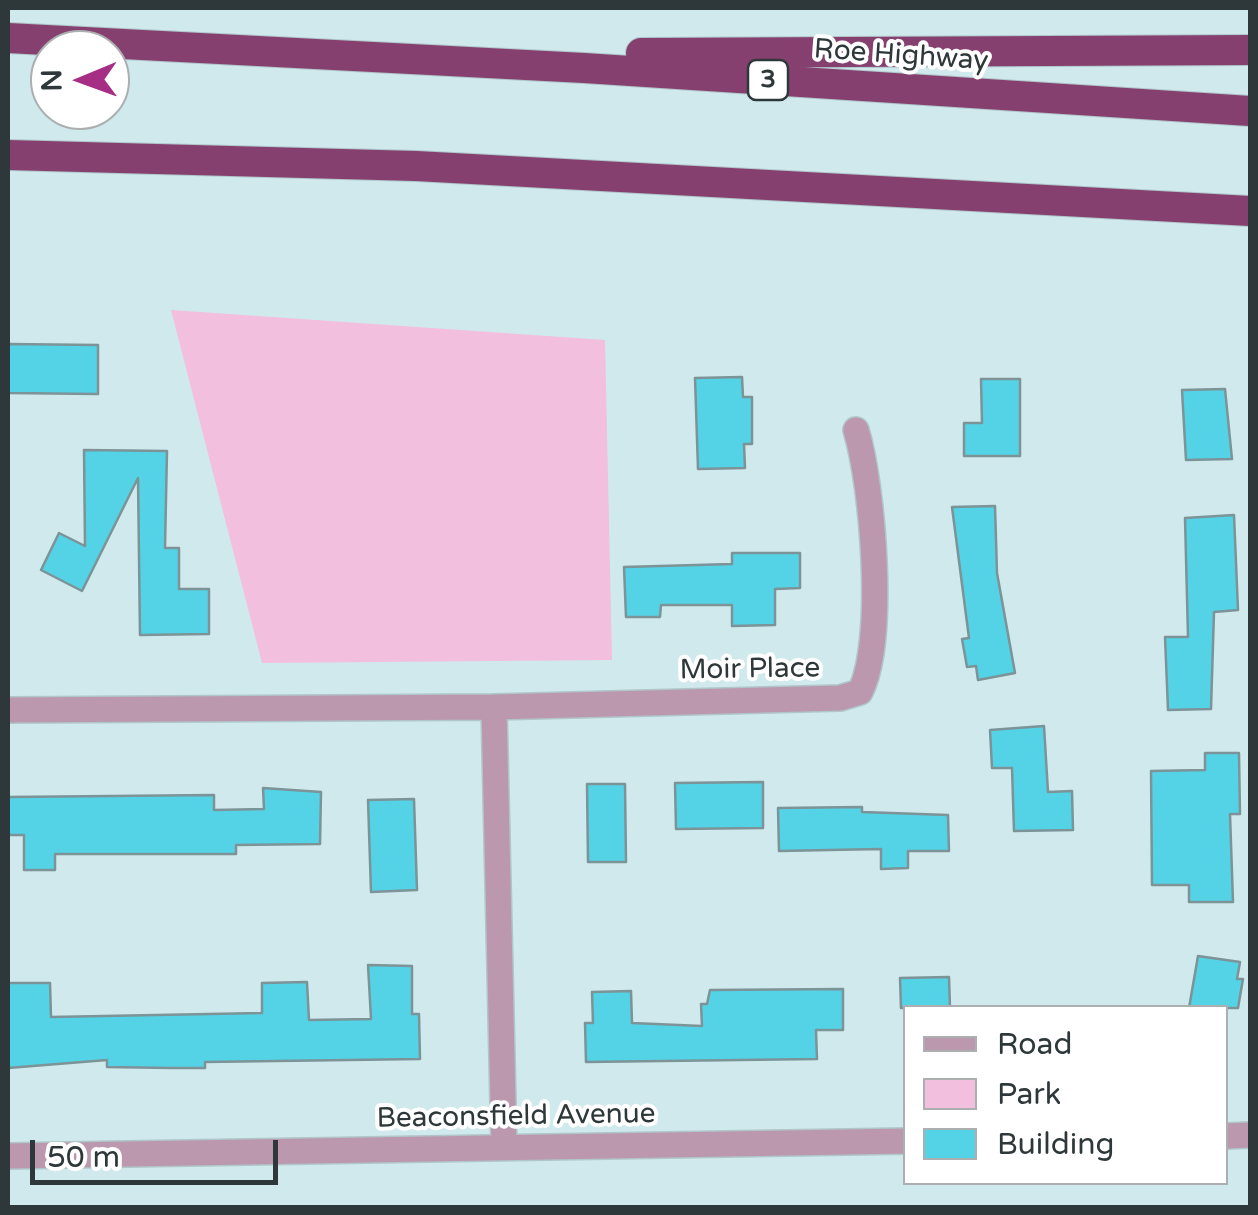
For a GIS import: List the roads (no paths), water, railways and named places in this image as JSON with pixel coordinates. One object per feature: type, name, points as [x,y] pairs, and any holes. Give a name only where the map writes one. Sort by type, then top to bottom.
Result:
[{"type":"highway","name":"Roe Highway","points":[[8,38],[348,54],[1250,111]]},
{"type":"highway","points":[[348,54],[1250,50]]},
{"type":"highway","points":[[8,155],[416,166],[1250,211]]},
{"type":"street","name":"Moir Place","points":[[8,710],[494,707],[840,698],[860,692],[868,676],[873,638],[869,490],[856,430]]},
{"type":"street","points":[[494,707],[504,1148]]},
{"type":"street","name":"Beaconsfield Avenue","points":[[8,1156],[903,1141]]}]
